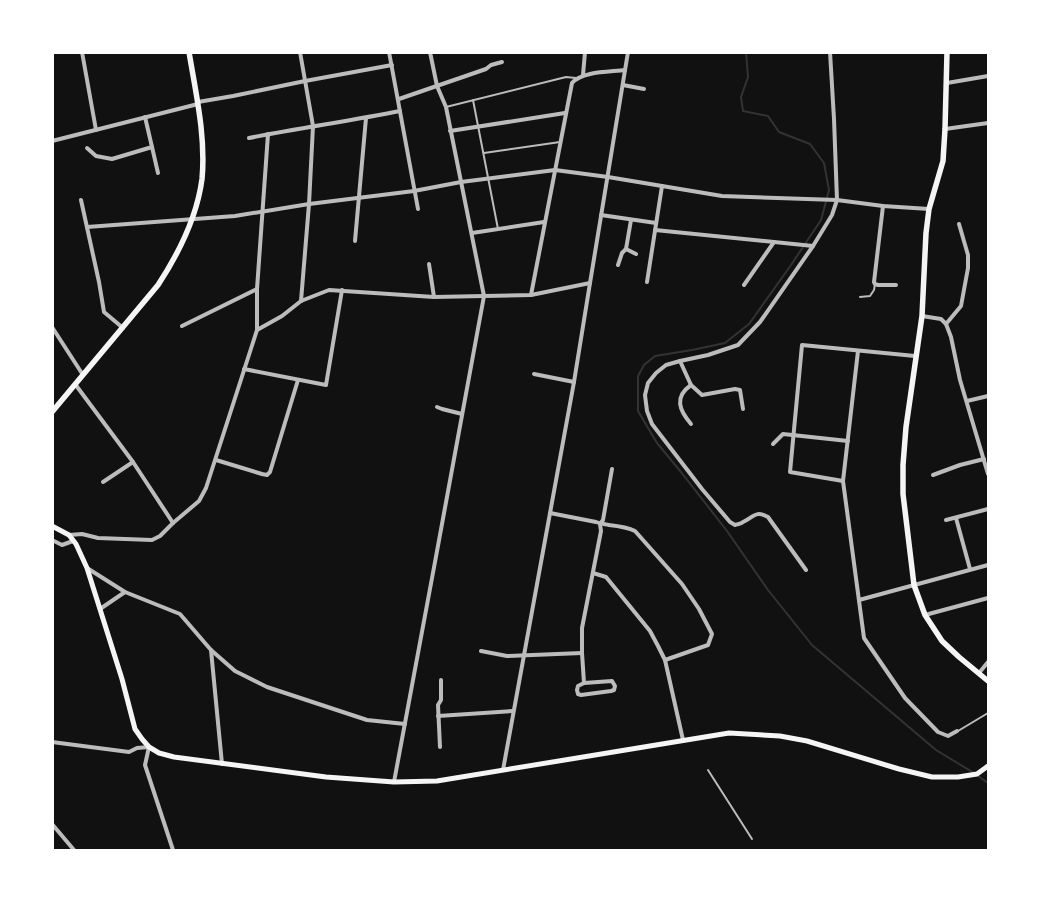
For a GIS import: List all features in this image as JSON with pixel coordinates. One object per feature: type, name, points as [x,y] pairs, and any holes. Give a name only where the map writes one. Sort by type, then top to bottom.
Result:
[{"type":"main road","points":[[52,412],[158,285],[170,268],[192,219],[202,180],[203,163],[198,103],[189,52]]},
{"type":"main road","points":[[947,52],[943,161],[929,209],[925,240],[922,316],[906,427],[902,465],[902,494],[914,585],[925,615],[942,641],[988,681]]},
{"type":"main road","points":[[52,526],[69,535],[88,568],[122,679],[135,730],[148,747],[159,753],[174,757],[326,777],[394,782],[437,781],[729,733],[780,736],[807,740],[916,774],[938,778],[977,774],[988,766]]},
{"type":"street","points":[[82,52],[96,130]]},
{"type":"street","points":[[300,52],[313,126],[301,301]]},
{"type":"street","points":[[390,52],[418,209]]},
{"type":"street","points":[[394,782],[484,296],[446,107],[438,86],[430,52]]},
{"type":"street","points":[[583,75],[585,52]]},
{"type":"street","points":[[503,770],[574,382],[628,52]]},
{"type":"street","points":[[806,570],[768,517],[762,514],[753,515],[735,525],[730,522],[652,424],[647,411],[645,395],[648,383],[666,365],[708,355],[738,345],[760,322],[813,246],[832,215],[836,200],[830,52]]},
{"type":"street","points":[[398,99],[502,62]]},
{"type":"street","points":[[52,141],[198,103],[392,65]]},
{"type":"street","points":[[531,295],[572,83],[576,78],[583,75],[625,70]]},
{"type":"street","points":[[947,83],[988,76]]},
{"type":"street","points":[[623,85],[644,89]]},
{"type":"street","points":[[249,138],[400,111]]},
{"type":"street","points":[[450,131],[565,113]]},
{"type":"street","points":[[145,118],[158,173]]},
{"type":"street","points":[[355,241],[366,118]]},
{"type":"street","points":[[945,129],[988,123]]},
{"type":"street","points":[[69,535],[82,534],[98,538],[152,540],[160,536],[171,524],[199,501],[206,488],[257,330],[268,134]]},
{"type":"street","points":[[87,148],[96,156],[112,158],[152,147]]},
{"type":"street","points":[[87,227],[235,216],[555,170],[722,196],[822,199],[929,209]]},
{"type":"street","points":[[647,282],[662,186]]},
{"type":"street","points":[[81,200],[104,312],[123,328]]},
{"type":"street","points":[[883,206],[874,282],[878,285],[896,285]]},
{"type":"street","points":[[601,215],[656,223]]},
{"type":"street","points":[[618,265],[626,248],[631,220]]},
{"type":"street","points":[[472,233],[544,222]]},
{"type":"street","points":[[946,324],[961,306],[968,268],[968,255],[959,224]]},
{"type":"street","points":[[655,230],[813,246]]},
{"type":"street","points":[[744,286],[774,242]]},
{"type":"street","points":[[626,248],[636,254]]},
{"type":"street","points":[[429,264],[434,297]]},
{"type":"street","points":[[257,330],[282,316],[301,301],[330,290],[434,297],[531,295],[590,283]]},
{"type":"street","points":[[182,326],[258,289]]},
{"type":"street","points":[[244,369],[326,385],[342,290]]},
{"type":"street","points":[[922,316],[941,319],[946,324],[951,337],[960,380],[985,457],[988,474]]},
{"type":"street","points":[[52,327],[83,375]]},
{"type":"street","points":[[843,481],[790,472],[802,345],[915,356]]},
{"type":"street","points":[[858,351],[843,481],[864,638],[905,698],[938,732],[948,736],[957,731]]},
{"type":"street","points":[[680,361],[691,386],[702,395],[746,388]]},
{"type":"street","points":[[534,374],[574,382]]},
{"type":"street","points":[[216,460],[267,475],[270,472],[298,380]]},
{"type":"street","points":[[75,384],[133,462],[171,524]]},
{"type":"street","points":[[690,424],[684,416],[679,402],[684,390],[691,386]]},
{"type":"street","points":[[740,390],[743,409]]},
{"type":"street","points":[[967,401],[988,396]]},
{"type":"street","points":[[438,407],[462,414]]},
{"type":"street","points":[[773,444],[783,434],[848,441]]},
{"type":"street","points":[[933,474],[985,457]]},
{"type":"street","points":[[103,482],[133,462]]},
{"type":"street","points":[[584,683],[582,628],[601,531],[600,524],[603,520],[612,469]]},
{"type":"street","points":[[946,520],[988,509]]},
{"type":"street","points":[[550,513],[635,531],[682,584],[700,609],[712,634],[708,645],[665,660]]},
{"type":"street","points":[[956,518],[970,569]]},
{"type":"street","points":[[52,540],[62,545],[73,541]]},
{"type":"street","points":[[859,600],[988,565]]},
{"type":"street","points":[[88,568],[125,592],[180,614],[211,650],[235,671],[267,687],[367,720],[405,724]]},
{"type":"street","points":[[593,573],[606,578],[650,631],[665,660],[683,740]]},
{"type":"street","points":[[100,609],[125,592]]},
{"type":"street","points":[[925,615],[988,598]]},
{"type":"street","points":[[211,650],[222,764]]},
{"type":"street","points":[[481,651],[507,656],[582,653]]},
{"type":"street","points":[[978,673],[988,662]]},
{"type":"street","points":[[440,747],[438,705],[441,700],[441,680]]},
{"type":"street","points":[[612,681],[615,688],[611,691],[579,695],[578,686],[584,683],[612,681]]},
{"type":"street","points":[[438,716],[513,712]]},
{"type":"street","points":[[52,742],[129,752],[137,748],[148,747],[145,765],[173,850]]},
{"type":"street","points":[[52,824],[74,850]]},
{"type":"lane","points":[[446,107],[566,77],[576,78]]},
{"type":"lane","points":[[473,100],[498,229]]},
{"type":"lane","points":[[484,153],[560,142]]},
{"type":"lane","points":[[860,297],[870,296],[875,284]]},
{"type":"lane","points":[[957,731],[988,713]]},
{"type":"lane","points":[[708,770],[752,839]]},
{"type":"waterway","points":[[746,52],[748,77],[741,97],[743,111],[768,116],[779,132],[810,144],[824,163],[829,190],[821,220],[749,324],[725,343],[655,356],[644,365],[638,376],[638,411],[657,443],[727,531],[768,590],[812,645],[936,750],[974,773]]},
{"type":"waterway","points":[[978,776],[988,783]]}]
